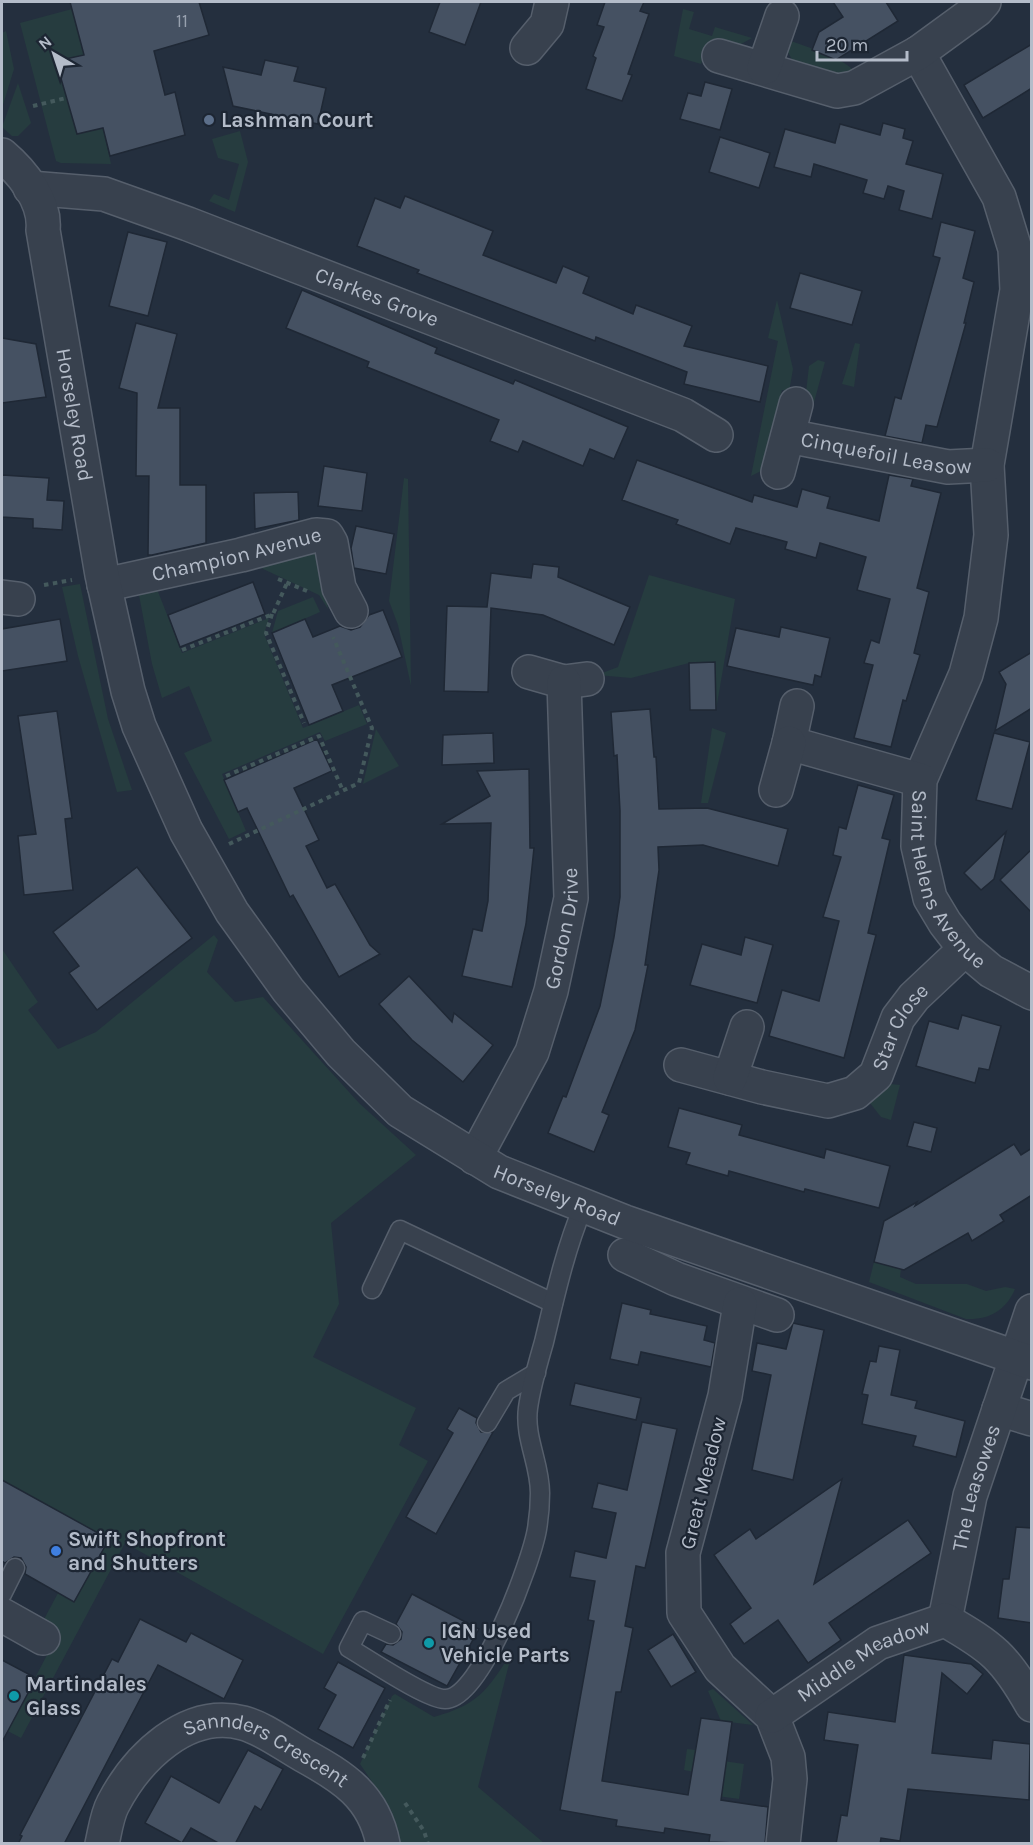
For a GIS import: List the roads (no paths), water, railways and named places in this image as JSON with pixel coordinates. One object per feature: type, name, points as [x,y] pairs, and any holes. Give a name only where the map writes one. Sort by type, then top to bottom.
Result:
[{"type":"street","points":[[527,48],[548,24],[552,2]]},
{"type":"street","points":[[719,56],[764,68],[818,87],[837,91],[854,88],[918,53],[977,10],[984,2]]},
{"type":"street","points":[[764,68],[782,16]]},
{"type":"street","name":"Saint Helens Avenue","points":[[918,53],[999,197],[1015,249],[1017,290],[1022,323],[987,465],[991,536],[981,618],[966,674],[920,780],[918,846],[922,872],[930,898],[965,949],[991,971],[1032,993]]},
{"type":"street","name":"Horseley Road","points":[[2,155],[16,187],[45,218],[43,230],[103,580],[128,691],[139,726],[186,831],[232,912],[341,1053],[399,1111],[499,1172],[583,1207],[1024,1360]]},
{"type":"street","name":"Clarkes Grove","points":[[16,187],[104,194],[188,224],[683,415],[716,435]]},
{"type":"street","name":"Cinquefoil Leasow","points":[[778,472],[796,404]]},
{"type":"street","name":"Cinquefoil Leasow","points":[[788,436],[948,468],[987,465]]},
{"type":"street","name":"Champion Avenue","points":[[103,580],[241,555],[316,535],[327,536],[331,543],[339,588],[342,623]]},
{"type":"street","name":"Gordon Drive","points":[[476,1158],[532,1052],[551,991],[571,898],[575,680],[529,672]]},
{"type":"street","points":[[776,790],[797,706]]},
{"type":"street","points":[[789,744],[920,780]]},
{"type":"street","name":"Star Close","points":[[681,1065],[828,1101],[855,1093],[876,1075],[898,1018],[914,997],[965,949]]},
{"type":"street","points":[[730,1078],[747,1027]]},
{"type":"street","points":[[625,1255],[676,1279],[740,1304],[777,1315]]},
{"type":"street","name":"Great Meadow","points":[[740,1304],[724,1396],[684,1553],[684,1613],[720,1668],[772,1716],[788,1757],[790,1779],[783,1844]]},
{"type":"street","name":"The Leasowes","points":[[945,1620],[970,1496],[999,1409],[1024,1360],[1032,1311]]},
{"type":"street","points":[[999,1409],[1032,1419]]},
{"type":"street","points":[[2,1611],[43,1638]]},
{"type":"street","name":"Middle Meadow","points":[[772,1716],[878,1643],[945,1620],[988,1645],[1013,1673],[1032,1705]]},
{"type":"street","name":"Sannders Crescent","points":[[102,1844],[112,1805],[132,1775],[157,1747],[188,1727],[216,1719],[245,1723],[319,1764],[355,1788],[365,1798],[383,1844]]},
{"type":"lane","points":[[391,1634],[363,1621],[349,1648],[430,1695],[446,1699],[459,1695],[475,1677],[511,1607],[537,1529],[540,1490],[527,1438],[528,1408],[569,1241],[583,1207]]},
{"type":"lane","points":[[372,1289],[400,1230],[553,1303]]},
{"type":"lane","points":[[487,1423],[506,1391],[536,1373]]},
{"type":"lane","points":[[2,1611],[15,1568]]},
{"type":"place","name":"Lashman Court","points":[[209,120]]},
{"type":"place","name":"Swift Shopfront and Shutters","points":[[56,1551]]},
{"type":"place","name":"IGN Used Vehicle Parts","points":[[429,1643]]},
{"type":"place","name":"Martindales Glass","points":[[14,1696]]}]
